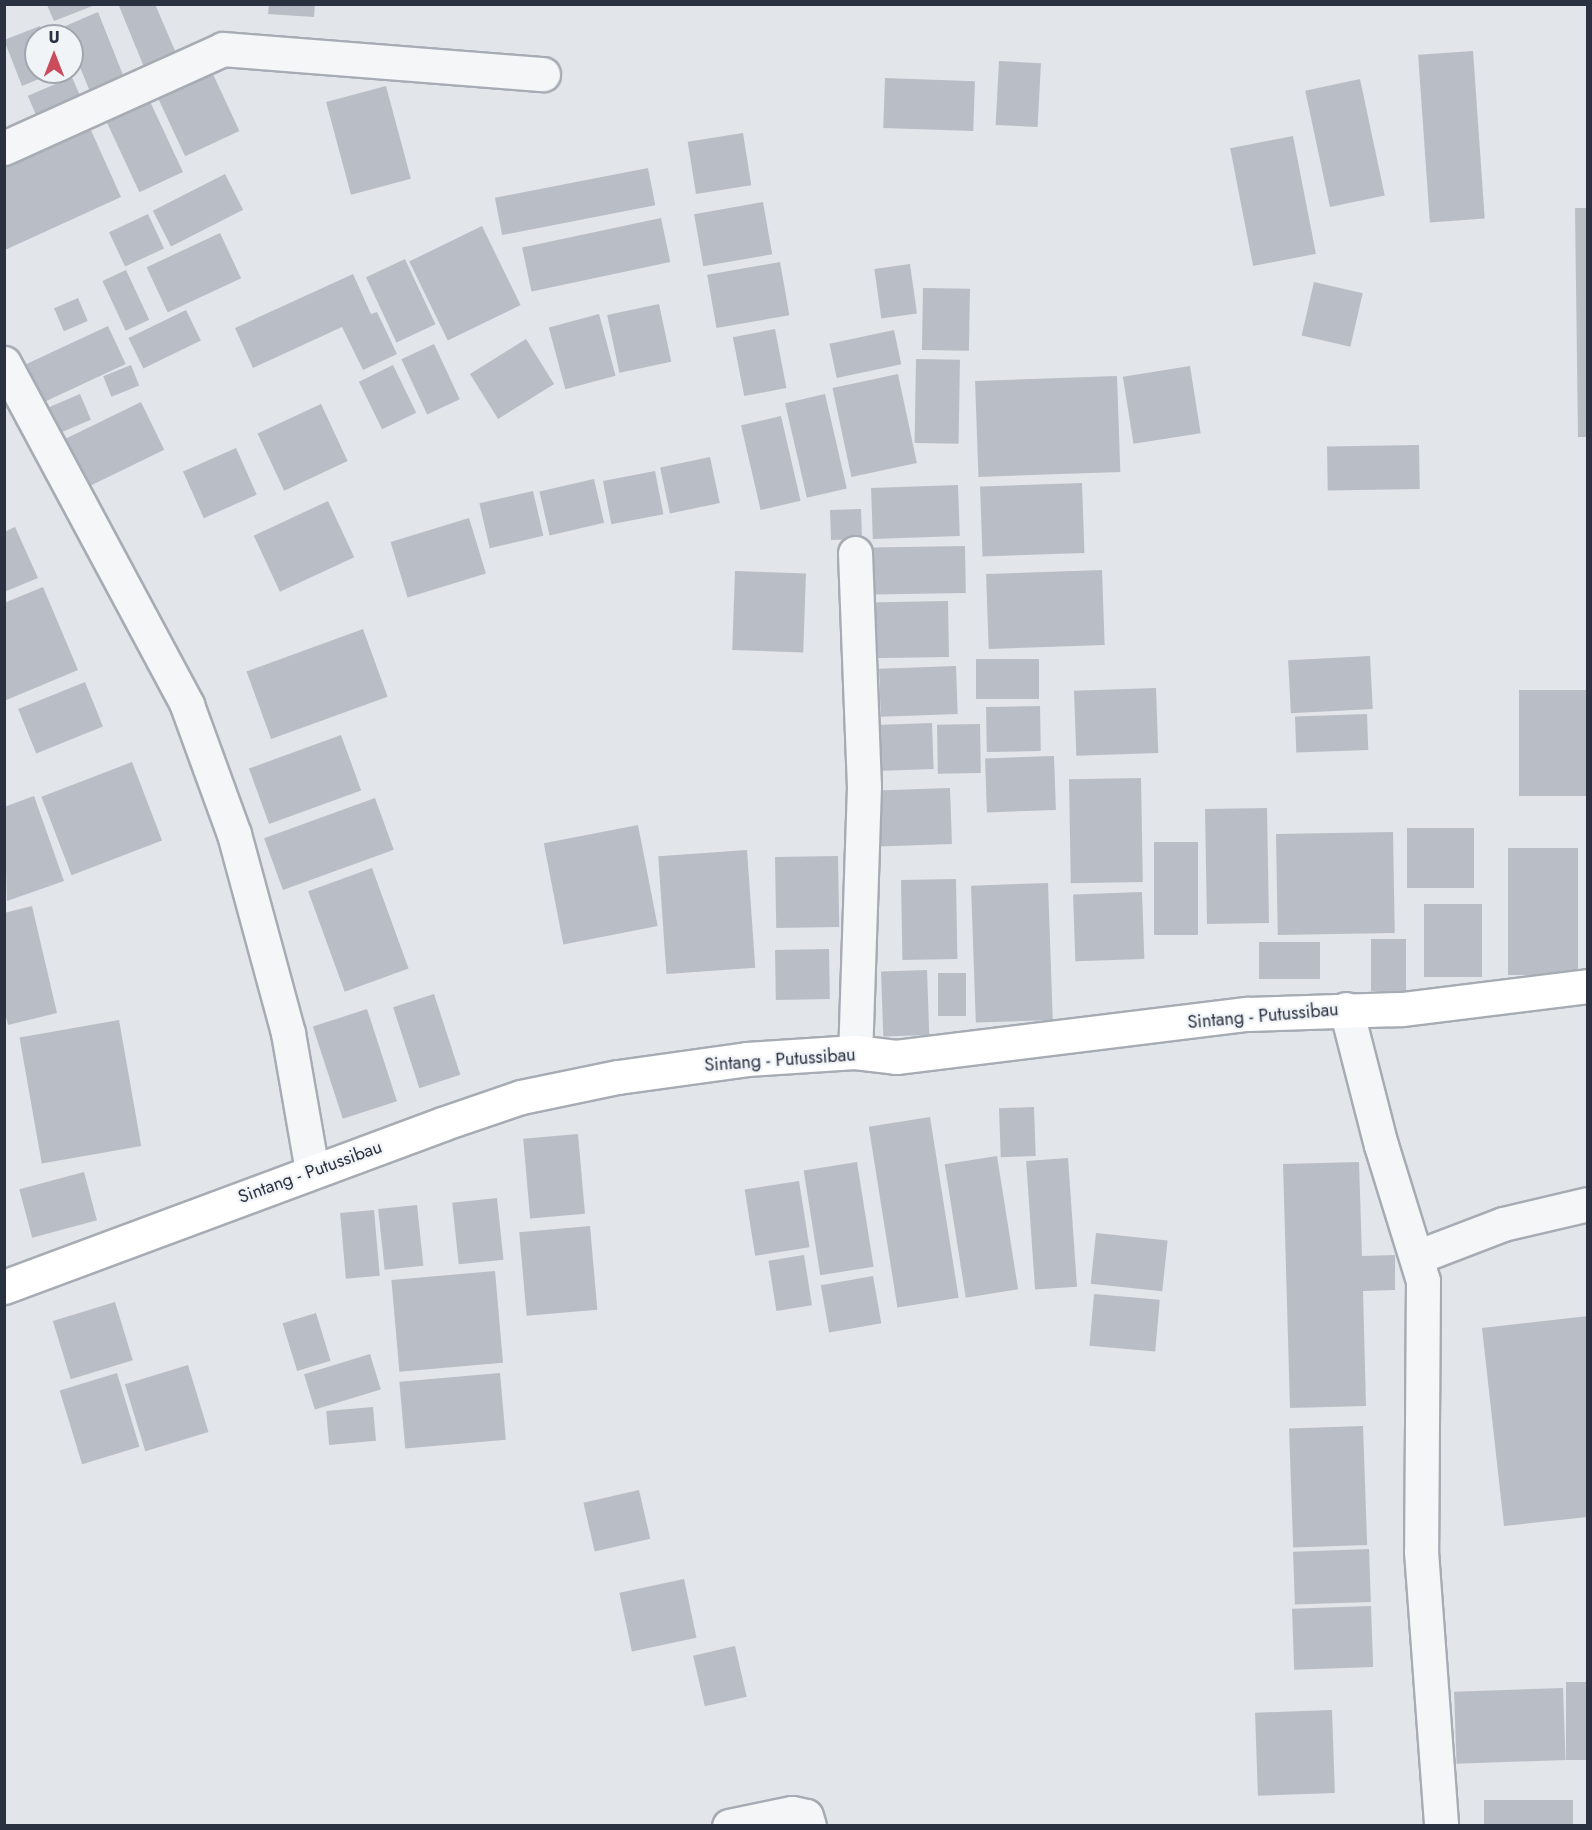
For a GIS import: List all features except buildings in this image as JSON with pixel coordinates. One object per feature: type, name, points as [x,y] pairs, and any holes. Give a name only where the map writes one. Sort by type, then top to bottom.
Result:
[{"type":"highway","name":"Sintang - Putussibau","points":[[4,1287],[312,1171],[532,1095],[618,1077],[735,1061],[855,1052],[896,1057],[1248,1014],[1346,1009],[1402,1009],[1587,986]]},
{"type":"street","points":[[4,148],[223,49],[543,74]]},
{"type":"street","points":[[4,363],[187,705],[234,834],[288,1033],[312,1171]]},
{"type":"street","points":[[855,553],[864,786],[855,1052]]},
{"type":"street","points":[[1346,1009],[1381,1145],[1423,1281],[1421,1551],[1440,1826]]},
{"type":"street","points":[[1417,1257],[1503,1224],[1587,1204]]},
{"type":"street","points":[[729,1826],[792,1813],[806,1816],[809,1826]]}]
